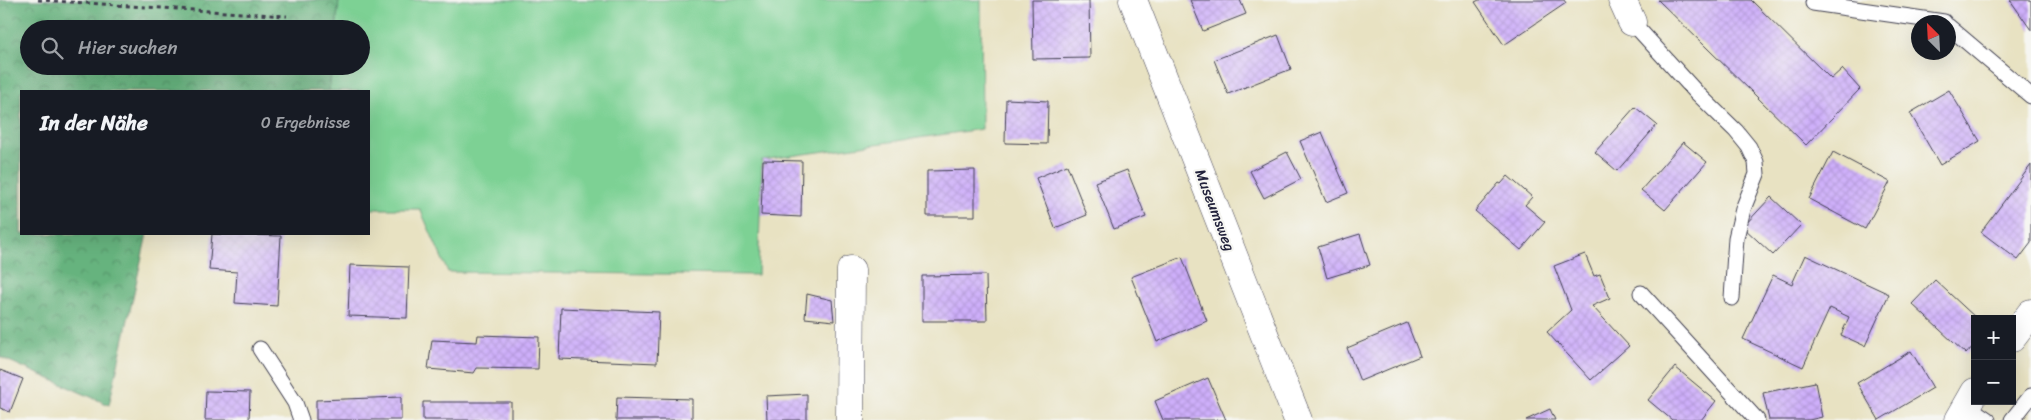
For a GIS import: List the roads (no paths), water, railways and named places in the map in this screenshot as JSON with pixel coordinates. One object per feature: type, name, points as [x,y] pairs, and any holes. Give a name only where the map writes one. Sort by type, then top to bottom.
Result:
[{"type":"street","name":"Museumsweg","points":[[1132,0],[1298,420]]},
{"type":"street","points":[[850,420],[851,270]]},
{"type":"street","points":[[2016,333],[2031,313]]},
{"type":"lane","points":[[1813,3],[1911,17]]},
{"type":"lane","points":[[1627,11],[1696,92],[1736,131],[1749,147],[1756,162],[1757,174],[1743,209],[1736,238],[1732,298]]},
{"type":"lane","points":[[1956,33],[2031,96]]},
{"type":"lane","points":[[1640,293],[1757,420]]},
{"type":"lane","points":[[260,349],[295,403],[301,420]]},
{"type":"lane","points":[[2012,420],[2031,396]]}]
